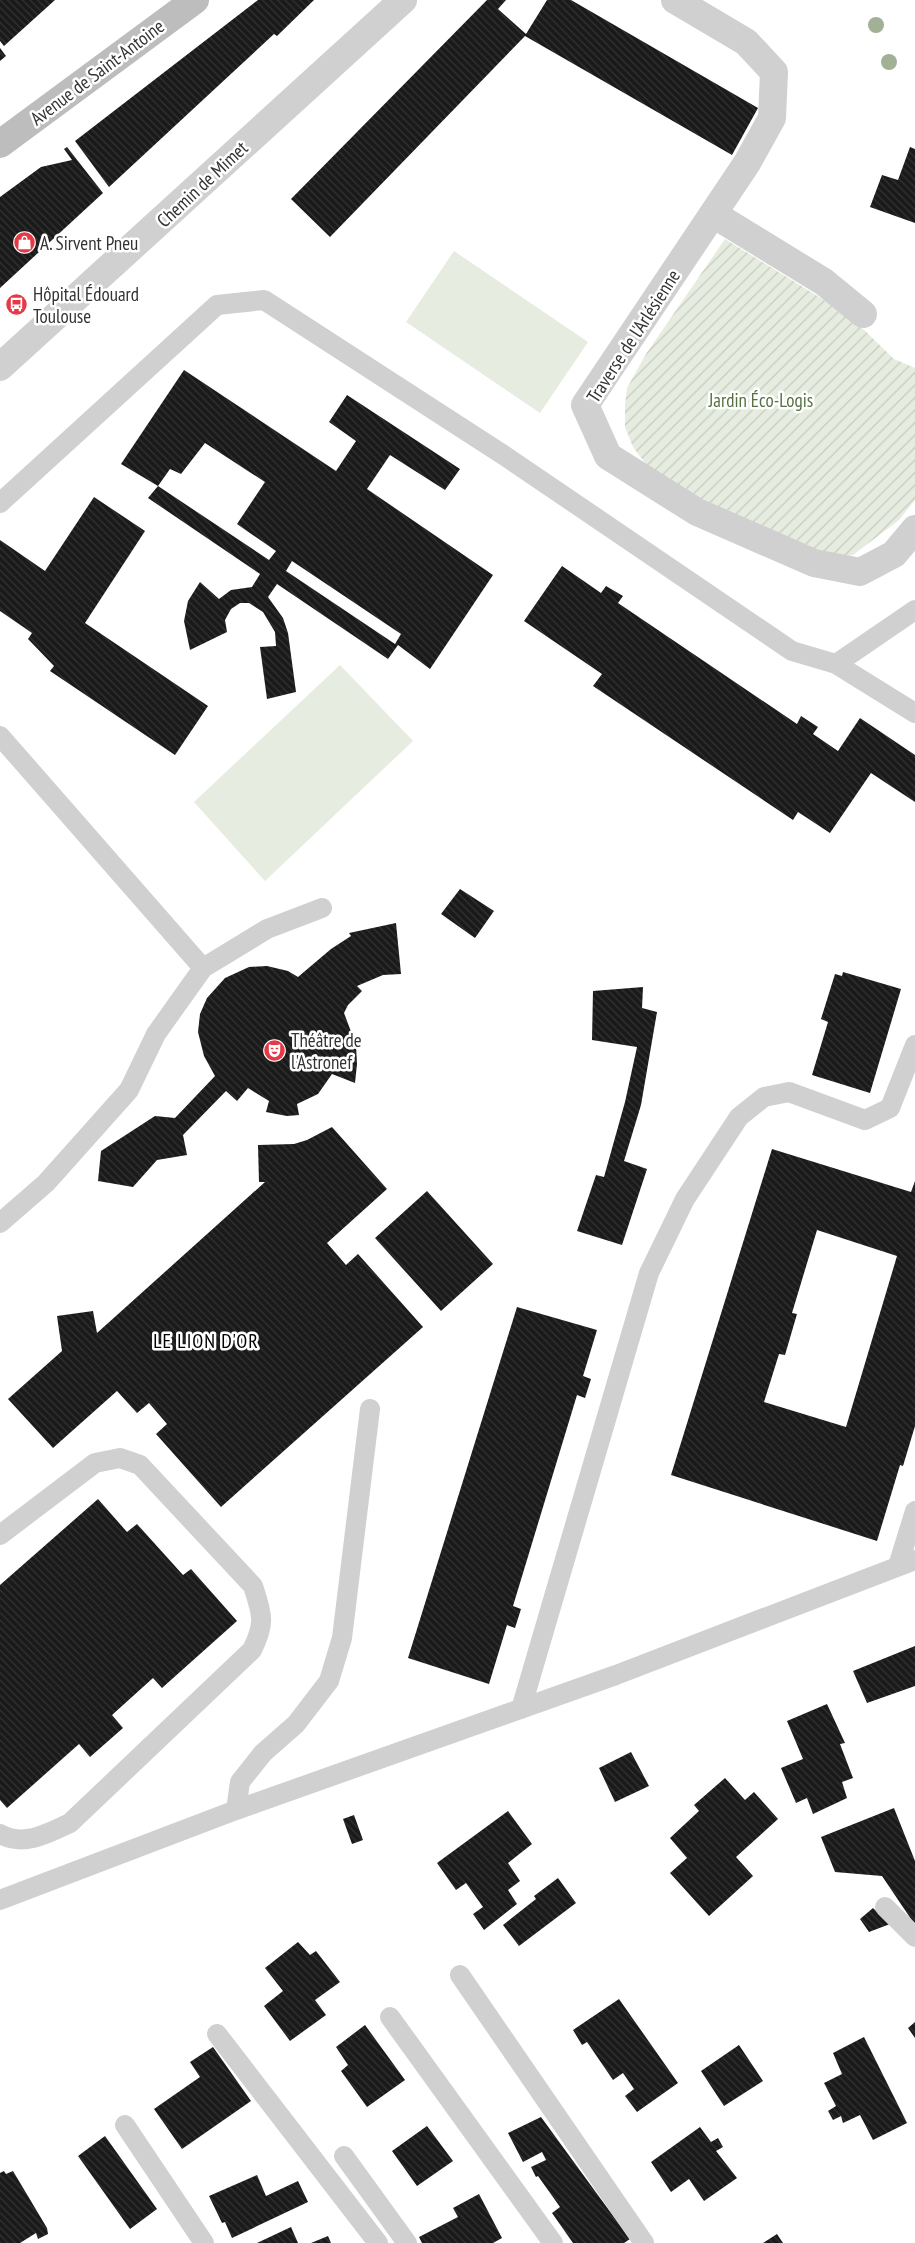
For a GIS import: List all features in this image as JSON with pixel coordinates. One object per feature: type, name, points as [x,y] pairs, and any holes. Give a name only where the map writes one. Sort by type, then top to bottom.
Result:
[{"type":"main road","name":"Avenue de Saint-Antoine","points":[[0,144],[195,0]]},
{"type":"street","name":"Chemin de Mimet","points":[[2,361],[403,0]]},
{"type":"street","name":"Traverse de l'Arlésienne","points":[[675,0],[746,42],[774,72],[772,118],[713,214],[585,405],[608,456],[697,512],[814,563],[860,572],[894,554],[915,529]]},
{"type":"street","points":[[713,214],[824,282],[863,314]]},
{"type":"lane","points":[[0,503],[218,305],[264,300],[505,456],[792,651],[836,664],[915,713]]},
{"type":"lane","points":[[836,664],[915,610]]},
{"type":"lane","points":[[0,736],[203,968]]},
{"type":"lane","points":[[0,1223],[46,1183],[129,1090],[156,1034],[203,968],[268,929],[322,908]]},
{"type":"lane","points":[[521,1709],[649,1273],[685,1199],[739,1117],[764,1097],[789,1092],[865,1120],[890,1108],[915,1046]]},
{"type":"lane","points":[[236,1810],[240,1782],[263,1753],[296,1724],[329,1681],[342,1638],[370,1409]]},
{"type":"lane","points":[[0,1535],[95,1463],[120,1458],[140,1466],[252,1586],[260,1609],[261,1632],[252,1650],[70,1823],[40,1837],[12,1840],[0,1834]]},
{"type":"lane","points":[[4,1896],[236,1810],[626,1672],[906,1563],[915,1511]]},
{"type":"lane","points":[[885,1907],[915,1937]]},
{"type":"lane","points":[[460,1975],[644,2243]]},
{"type":"lane","points":[[390,2017],[553,2243]]},
{"type":"lane","points":[[217,2034],[378,2243]]},
{"type":"lane","points":[[125,2125],[204,2243]]},
{"type":"lane","points":[[344,2156],[407,2243]]},
{"type":"green space","name":"Jardin Éco-Logis","points":[[725,239],[837,308],[858,324],[894,359],[915,368],[915,500],[899,520],[853,555],[833,558],[679,492],[652,472],[633,447],[625,427],[627,388],[646,354]]},
{"type":"green space","points":[[454,251],[588,342],[540,413],[406,322]]},
{"type":"green space","points":[[340,665],[413,741],[265,881],[194,802]]},
{"type":"building","points":[[0,0],[55,0],[4,46],[0,41]]},
{"type":"building","points":[[258,0],[314,0],[277,36],[274,34],[109,187],[75,141]]},
{"type":"building","points":[[487,0],[506,0],[498,9],[526,34],[547,0],[571,0],[758,108],[732,155],[525,36],[330,237],[291,199]]},
{"type":"building","points":[[0,48],[6,56],[0,61]]},
{"type":"building","name":"A. Sirvent Pneu","points":[[67,147],[103,193],[0,288],[0,197],[41,167],[72,160],[64,149]]},
{"type":"building","points":[[910,147],[915,149],[915,223],[870,207],[882,175],[898,180]]},
{"type":"building","points":[[184,370],[336,471],[356,441],[329,422],[347,395],[460,469],[445,490],[390,455],[367,489],[493,575],[430,669],[398,645],[388,659],[277,584],[268,597],[283,618],[288,633],[296,692],[267,699],[260,647],[276,646],[275,632],[263,612],[249,603],[240,603],[231,609],[225,620],[227,632],[190,650],[184,621],[188,601],[200,582],[219,599],[231,590],[252,587],[260,574],[148,498],[158,486],[121,464]],"holes":[[[205,443],[265,482],[237,524],[276,551],[269,560],[158,486],[170,469],[181,474]],[[292,561],[401,634],[395,644],[286,571]]]},
{"type":"building","points":[[94,497],[145,531],[85,623],[208,706],[175,755],[50,671],[54,666],[28,639],[32,633],[0,611],[0,540],[45,571]]},
{"type":"building","points":[[562,566],[601,593],[606,586],[623,596],[618,603],[797,724],[801,716],[818,727],[813,734],[838,751],[860,718],[915,755],[915,802],[871,773],[830,833],[798,812],[793,820],[593,686],[602,674],[524,621]]},
{"type":"building","points":[[460,889],[494,911],[475,938],[441,914]]},
{"type":"building","points":[[396,923],[401,974],[383,975],[357,986],[362,991],[348,1005],[344,1013],[356,1045],[355,1083],[332,1074],[318,1094],[297,1104],[299,1115],[287,1116],[266,1112],[269,1101],[248,1088],[237,1101],[226,1091],[183,1135],[187,1155],[157,1160],[133,1187],[98,1181],[101,1151],[155,1116],[175,1118],[215,1076],[204,1056],[198,1032],[200,1014],[207,998],[225,978],[249,967],[267,966],[288,971],[298,977],[331,949],[351,936],[349,933]]},
{"type":"building","points":[[843,972],[901,989],[870,1093],[812,1075],[828,1022],[821,1019],[835,974],[842,976]]},
{"type":"building","points":[[643,987],[642,1008],[657,1012],[641,1105],[624,1161],[647,1169],[622,1245],[577,1231],[596,1175],[604,1177],[625,1102],[637,1047],[592,1040],[593,991]]},
{"type":"building","points":[[332,1127],[387,1189],[327,1243],[346,1265],[358,1254],[423,1327],[221,1507],[156,1434],[167,1424],[149,1403],[137,1413],[117,1391],[53,1448],[8,1399],[62,1351],[57,1316],[93,1311],[97,1333],[265,1182],[259,1182],[258,1145],[294,1144],[307,1140]]},
{"type":"building","points":[[772,1149],[911,1192],[915,1181],[915,1426],[903,1466],[900,1465],[877,1541],[671,1475]],"holes":[[[817,1230],[897,1256],[846,1427],[764,1402],[779,1354],[785,1355],[797,1314],[792,1313]]]},
{"type":"building","points":[[427,1191],[493,1264],[441,1311],[375,1238]]},
{"type":"building","points":[[517,1307],[597,1330],[583,1376],[591,1379],[585,1398],[577,1395],[513,1606],[521,1609],[515,1628],[507,1625],[489,1684],[408,1658]]},
{"type":"building","points":[[98,1499],[127,1532],[137,1524],[183,1575],[191,1569],[237,1621],[162,1688],[153,1678],[112,1715],[123,1728],[90,1757],[79,1744],[7,1808],[0,1800],[0,1585]]},
{"type":"building","points":[[915,1646],[915,1686],[867,1703],[853,1671]]},
{"type":"building","points":[[827,1704],[845,1743],[840,1744],[853,1778],[842,1782],[847,1798],[813,1814],[807,1798],[796,1803],[781,1768],[803,1759],[787,1721]]},
{"type":"building","points":[[631,1752],[649,1786],[615,1802],[599,1768]]},
{"type":"building","points":[[725,1778],[745,1800],[754,1792],[778,1819],[736,1857],[753,1876],[709,1916],[670,1873],[687,1858],[670,1838],[699,1811],[694,1805]]},
{"type":"building","points":[[894,1808],[915,1861],[915,1925],[882,1876],[835,1872],[821,1837]]},
{"type":"building","points":[[508,1811],[532,1844],[508,1863],[520,1881],[508,1890],[517,1904],[484,1930],[473,1914],[483,1907],[466,1883],[456,1890],[437,1863]]},
{"type":"building","points":[[354,1815],[363,1840],[352,1844],[343,1819]]},
{"type":"building","points":[[558,1878],[576,1903],[519,1946],[503,1925],[536,1899],[534,1896]]},
{"type":"building","points":[[873,1908],[890,1924],[869,1932],[860,1919]]},
{"type":"building","points":[[298,1942],[310,1955],[316,1951],[340,1982],[315,2000],[326,2015],[290,2041],[264,2006],[283,1991],[265,1968]]},
{"type":"building","points":[[619,1999],[678,2083],[637,2112],[625,2096],[634,2089],[623,2073],[613,2080],[587,2042],[582,2045],[573,2030]]},
{"type":"building","points":[[915,2022],[915,2038],[908,2028]]},
{"type":"building","points":[[365,2025],[405,2080],[367,2107],[341,2071],[348,2065],[336,2047]]},
{"type":"building","points":[[864,2037],[907,2123],[873,2140],[860,2115],[843,2123],[841,2116],[833,2120],[828,2111],[836,2106],[824,2083],[842,2074],[833,2053]]},
{"type":"building","points":[[739,2045],[763,2081],[724,2106],[701,2071]]},
{"type":"building","points":[[213,2047],[251,2101],[182,2149],[154,2109],[200,2077],[190,2062]]},
{"type":"building","points":[[541,2117],[630,2239],[624,2243],[573,2243],[552,2213],[560,2207],[538,2176],[536,2177],[531,2167],[546,2160],[542,2152],[523,2162],[508,2133]]},
{"type":"building","points":[[427,2126],[453,2161],[417,2186],[392,2151]]},
{"type":"building","points":[[700,2127],[711,2142],[718,2138],[723,2147],[716,2151],[737,2178],[704,2201],[689,2179],[671,2192],[651,2162]]},
{"type":"building","points":[[105,2136],[157,2209],[130,2229],[78,2156]]},
{"type":"building","points":[[4,2171],[6,2174],[13,2171],[47,2228],[48,2234],[38,2239],[36,2233],[20,2243],[0,2243],[0,2173]]},
{"type":"building","points":[[257,2175],[266,2196],[298,2181],[308,2202],[232,2238],[225,2222],[222,2223],[209,2196]]},
{"type":"building","points":[[479,2194],[502,2238],[493,2243],[422,2243],[419,2237],[458,2217],[453,2208]]},
{"type":"building","points":[[291,2227],[298,2243],[257,2243]]},
{"type":"building","points":[[777,2234],[783,2243],[763,2243]]},
{"type":"building","points":[[328,2236],[331,2243],[311,2243]]},
{"type":"place","name":"A. Sirvent Pneu","points":[[24,243]]},
{"type":"place","name":"Hôpital Édouard Toulouse","points":[[17,305]]},
{"type":"place","name":"Théâtre de l'Astronef","points":[[275,1051]]},
{"type":"district","name":"LE LION D'OR","points":[[206,1341]]}]
